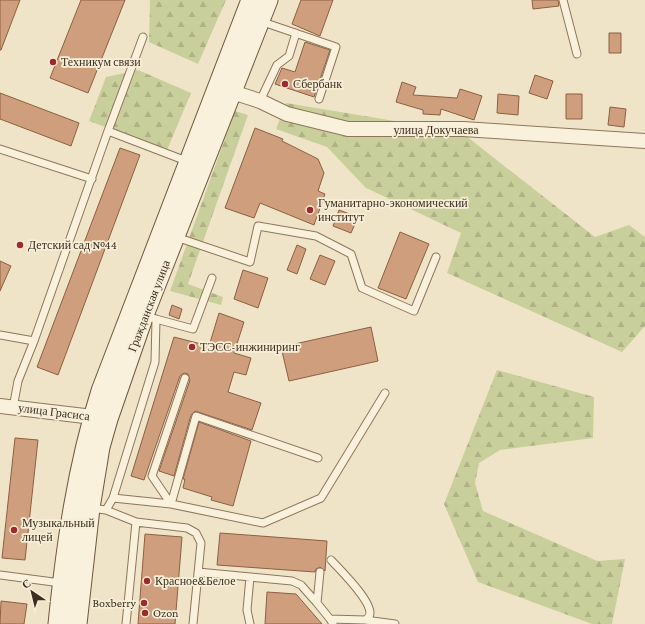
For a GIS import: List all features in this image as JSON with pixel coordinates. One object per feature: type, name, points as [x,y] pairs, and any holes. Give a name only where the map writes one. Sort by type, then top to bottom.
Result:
[{"type":"main road","name":"Гражданская улица","points":[[77,624],[98,509],[100,418],[105,381],[251,0]]},
{"type":"main road","name":"Гражданская улица","points":[[58,624],[72,506],[100,418],[150,317],[175,237],[268,0]]},
{"type":"street","name":"улица Докучаева","points":[[232,92],[260,101],[287,114],[348,129],[463,129],[645,141]]},
{"type":"street","name":"улица Грасиса","points":[[7,407],[100,418]]},
{"type":"lane","points":[[563,0],[577,54]]},
{"type":"lane","points":[[260,21],[336,47],[319,99]]},
{"type":"lane","points":[[260,101],[277,65],[289,56],[296,33]]},
{"type":"lane","points":[[7,407],[34,341],[142,37]]},
{"type":"lane","points":[[108,132],[189,162]]},
{"type":"lane","points":[[0,149],[92,179]]},
{"type":"lane","points":[[175,237],[250,262],[258,226],[316,236],[351,254],[362,288],[414,310],[436,258]]},
{"type":"lane","points":[[98,509],[113,498],[155,362],[150,317],[193,329],[212,278]]},
{"type":"lane","points":[[0,335],[34,341]]},
{"type":"lane","points":[[171,504],[152,476],[185,378]]},
{"type":"lane","points":[[113,498],[171,504],[263,523],[321,498],[385,393]]},
{"type":"lane","points":[[171,504],[196,416],[318,458]]},
{"type":"lane","points":[[98,509],[136,522],[187,528],[192,530],[199,537],[200,543],[193,624]]},
{"type":"lane","points":[[126,624],[136,522]]},
{"type":"lane","points":[[331,560],[365,601],[370,612],[370,615],[365,620]]},
{"type":"lane","points":[[198,572],[296,582],[301,585],[331,621],[365,620],[395,624]]},
{"type":"lane","points":[[317,603],[320,572]]},
{"type":"lane","points":[[0,575],[62,583]]},
{"type":"lane","points":[[250,577],[247,610],[250,624]]},
{"type":"green space","points":[[150,0],[226,0],[198,64],[149,42]]},
{"type":"green space","points":[[138,70],[191,93],[167,150],[89,121],[106,77]]},
{"type":"green space","points":[[286,103],[461,132],[595,237],[629,225],[645,237],[645,326],[622,352],[447,273],[461,233],[366,188],[327,147],[276,129]]},
{"type":"green space","points":[[235,111],[248,115],[188,284],[223,297],[221,305],[170,291]]},
{"type":"green space","points":[[497,370],[594,397],[593,438],[500,450],[479,463],[475,483],[483,511],[597,561],[625,559],[612,624],[592,624],[478,582],[444,504]]},
{"type":"building","points":[[0,0],[20,0],[1,50],[0,50]]},
{"type":"building","points":[[81,0],[125,0],[88,93],[50,78]]},
{"type":"building","points":[[301,0],[333,0],[320,36],[292,24]]},
{"type":"building","points":[[532,0],[558,0],[559,6],[533,9]]},
{"type":"building","points":[[609,33],[621,33],[621,53],[609,53]]},
{"type":"building","points":[[305,42],[330,50],[314,97],[275,84],[282,68],[295,72]]},
{"type":"building","points":[[535,75],[553,81],[547,99],[529,93]]},
{"type":"building","points":[[402,82],[416,87],[413,95],[457,98],[460,89],[482,96],[474,120],[441,109],[440,115],[423,114],[423,110],[396,102]]},
{"type":"building","points":[[0,93],[79,123],[71,146],[0,119]]},
{"type":"building","points":[[498,94],[519,96],[518,115],[497,113]]},
{"type":"building","points":[[566,94],[582,94],[582,119],[566,119]]},
{"type":"building","points":[[610,107],[626,109],[624,127],[608,125]]},
{"type":"building","points":[[255,128],[283,139],[282,141],[318,159],[324,173],[318,191],[325,194],[314,225],[260,203],[254,218],[225,208]]},
{"type":"building","points":[[120,148],[140,155],[58,375],[37,367]]},
{"type":"building","points":[[339,210],[358,217],[351,233],[333,226]]},
{"type":"building","points":[[400,232],[429,244],[406,299],[378,288]]},
{"type":"building","points":[[297,245],[306,249],[297,274],[287,270]]},
{"type":"building","points":[[320,255],[335,261],[325,285],[310,279]]},
{"type":"building","points":[[0,261],[11,266],[0,291]]},
{"type":"building","points":[[243,270],[268,278],[258,308],[234,299]]},
{"type":"building","points":[[172,305],[182,309],[179,319],[169,315]]},
{"type":"building","points":[[219,313],[244,322],[234,353],[251,358],[246,375],[234,372],[228,392],[261,403],[252,430],[195,411],[191,415],[174,476],[159,471],[190,380],[188,374],[184,373],[180,376],[144,480],[131,476],[174,337],[209,346]]},
{"type":"building","points":[[371,327],[378,361],[289,381],[281,347]]},
{"type":"building","points":[[199,422],[251,441],[233,506],[211,500],[212,497],[183,488],[185,479],[183,479]]},
{"type":"building","points":[[15,438],[38,440],[25,560],[2,558]]},
{"type":"building","points":[[220,533],[327,541],[325,571],[320,567],[316,569],[315,572],[217,565]]},
{"type":"building","points":[[145,534],[182,537],[175,624],[138,624]]},
{"type":"building","points":[[267,592],[296,594],[322,624],[265,624]]},
{"type":"building","points":[[1,601],[27,604],[24,624],[0,624]]},
{"type":"place","name":"Техникум связи","points":[[53,62]]},
{"type":"place","name":"Сбербанк","points":[[285,84]]},
{"type":"place","name":"Гуманитарно-экономический институт","points":[[310,210]]},
{"type":"place","name":"Детский сад №44","points":[[20,245]]},
{"type":"place","name":"ТЭСС-инжиниринг","points":[[192,347]]},
{"type":"place","name":"Музыкальный лицей","points":[[14,530]]},
{"type":"place","name":"Красное&Белое","points":[[147,581]]},
{"type":"place","name":"Boxberry","points":[[144,603]]},
{"type":"place","name":"Ozon","points":[[145,613]]}]
